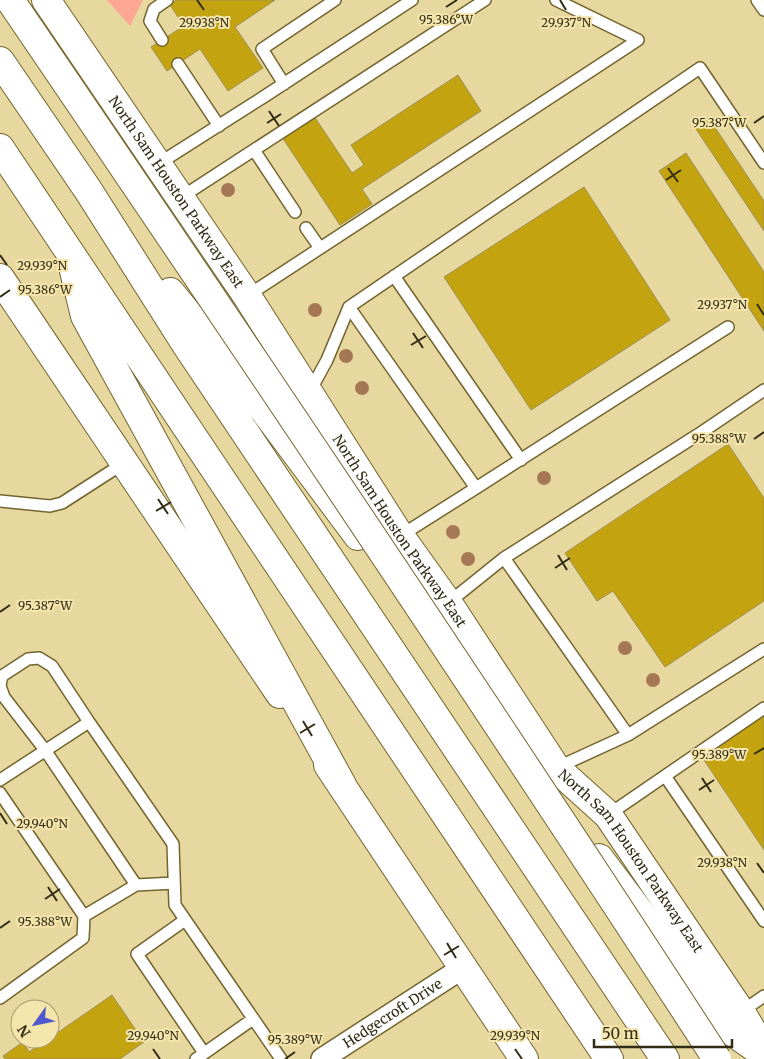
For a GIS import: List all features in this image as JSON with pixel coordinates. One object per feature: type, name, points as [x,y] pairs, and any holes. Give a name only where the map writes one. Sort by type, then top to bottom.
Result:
[{"type":"main road","points":[[10,0],[597,873],[717,1059]]},
{"type":"main road","name":"North Sam Houston Parkway East","points":[[46,0],[246,296],[400,536],[448,603],[556,768],[608,816],[741,1012],[764,1053]]},
{"type":"main road","points":[[0,62],[88,190],[187,346],[665,1059]]},
{"type":"main road","points":[[0,148],[609,1059]]},
{"type":"main road","points":[[88,190],[234,370],[727,1028],[764,1053]]},
{"type":"main road","points":[[69,252],[85,316],[342,785]]},
{"type":"main road","points":[[0,278],[342,785],[524,1059]]},
{"type":"street","name":"Hedgecroft Drive","points":[[322,1059],[464,967]]},
{"type":"lane","points":[[162,40],[150,21],[154,9],[167,0]]},
{"type":"lane","points":[[284,84],[262,48],[335,0]]},
{"type":"lane","points":[[158,164],[412,0]]},
{"type":"lane","points":[[180,198],[485,0]]},
{"type":"lane","points":[[246,296],[638,40],[556,0]]},
{"type":"lane","points":[[757,0],[764,10]]},
{"type":"lane","points":[[178,64],[218,126]]},
{"type":"lane","points":[[309,393],[327,360],[349,307],[700,68],[764,163]]},
{"type":"lane","points":[[254,150],[295,212]]},
{"type":"lane","points":[[306,228],[320,248]]},
{"type":"lane","points":[[394,276],[521,460]]},
{"type":"lane","points":[[349,307],[476,488]]},
{"type":"lane","points":[[400,536],[728,327]]},
{"type":"lane","points":[[448,603],[504,558],[699,434],[764,390]]},
{"type":"lane","points":[[0,501],[50,506],[62,503],[124,463]]},
{"type":"lane","points":[[504,558],[628,735]]},
{"type":"lane","points":[[556,768],[628,735],[764,649]]},
{"type":"lane","points":[[136,885],[45,750],[4,697],[0,686],[2,676],[28,659],[39,658],[52,666],[173,844],[175,905],[281,1059]]},
{"type":"lane","points":[[608,816],[764,708]]},
{"type":"lane","points":[[0,780],[89,722]]},
{"type":"lane","points":[[665,776],[764,921]]},
{"type":"lane","points":[[0,793],[84,916],[83,938],[0,998]]},
{"type":"lane","points":[[84,916],[136,885],[174,882]]},
{"type":"lane","points":[[185,920],[137,954],[200,1056],[253,1019]]},
{"type":"lane","points":[[741,1012],[764,996]]},
{"type":"shaded area","points":[[107,0],[143,0],[130,26]]},
{"type":"building","points":[[176,0],[275,0],[235,27],[263,68],[228,91],[200,49],[167,71],[151,47],[184,26],[170,5]]},
{"type":"building","points":[[458,75],[481,111],[362,189],[372,204],[340,225],[280,134],[312,113],[352,173],[364,165],[351,145]]},
{"type":"building","points":[[708,117],[764,201],[764,231],[694,126]]},
{"type":"building","points":[[686,153],[764,272],[764,331],[659,171]]},
{"type":"building","points":[[584,187],[670,320],[531,410],[444,277]]},
{"type":"building","points":[[728,444],[764,498],[764,601],[665,667],[613,591],[597,601],[565,553]]},
{"type":"building","points":[[764,711],[764,850],[700,754]]},
{"type":"building","points":[[112,995],[144,1042],[120,1059],[5,1059],[3,1056],[13,1049],[27,1049],[29,1052],[33,1049],[60,1049],[60,1031]]}]
